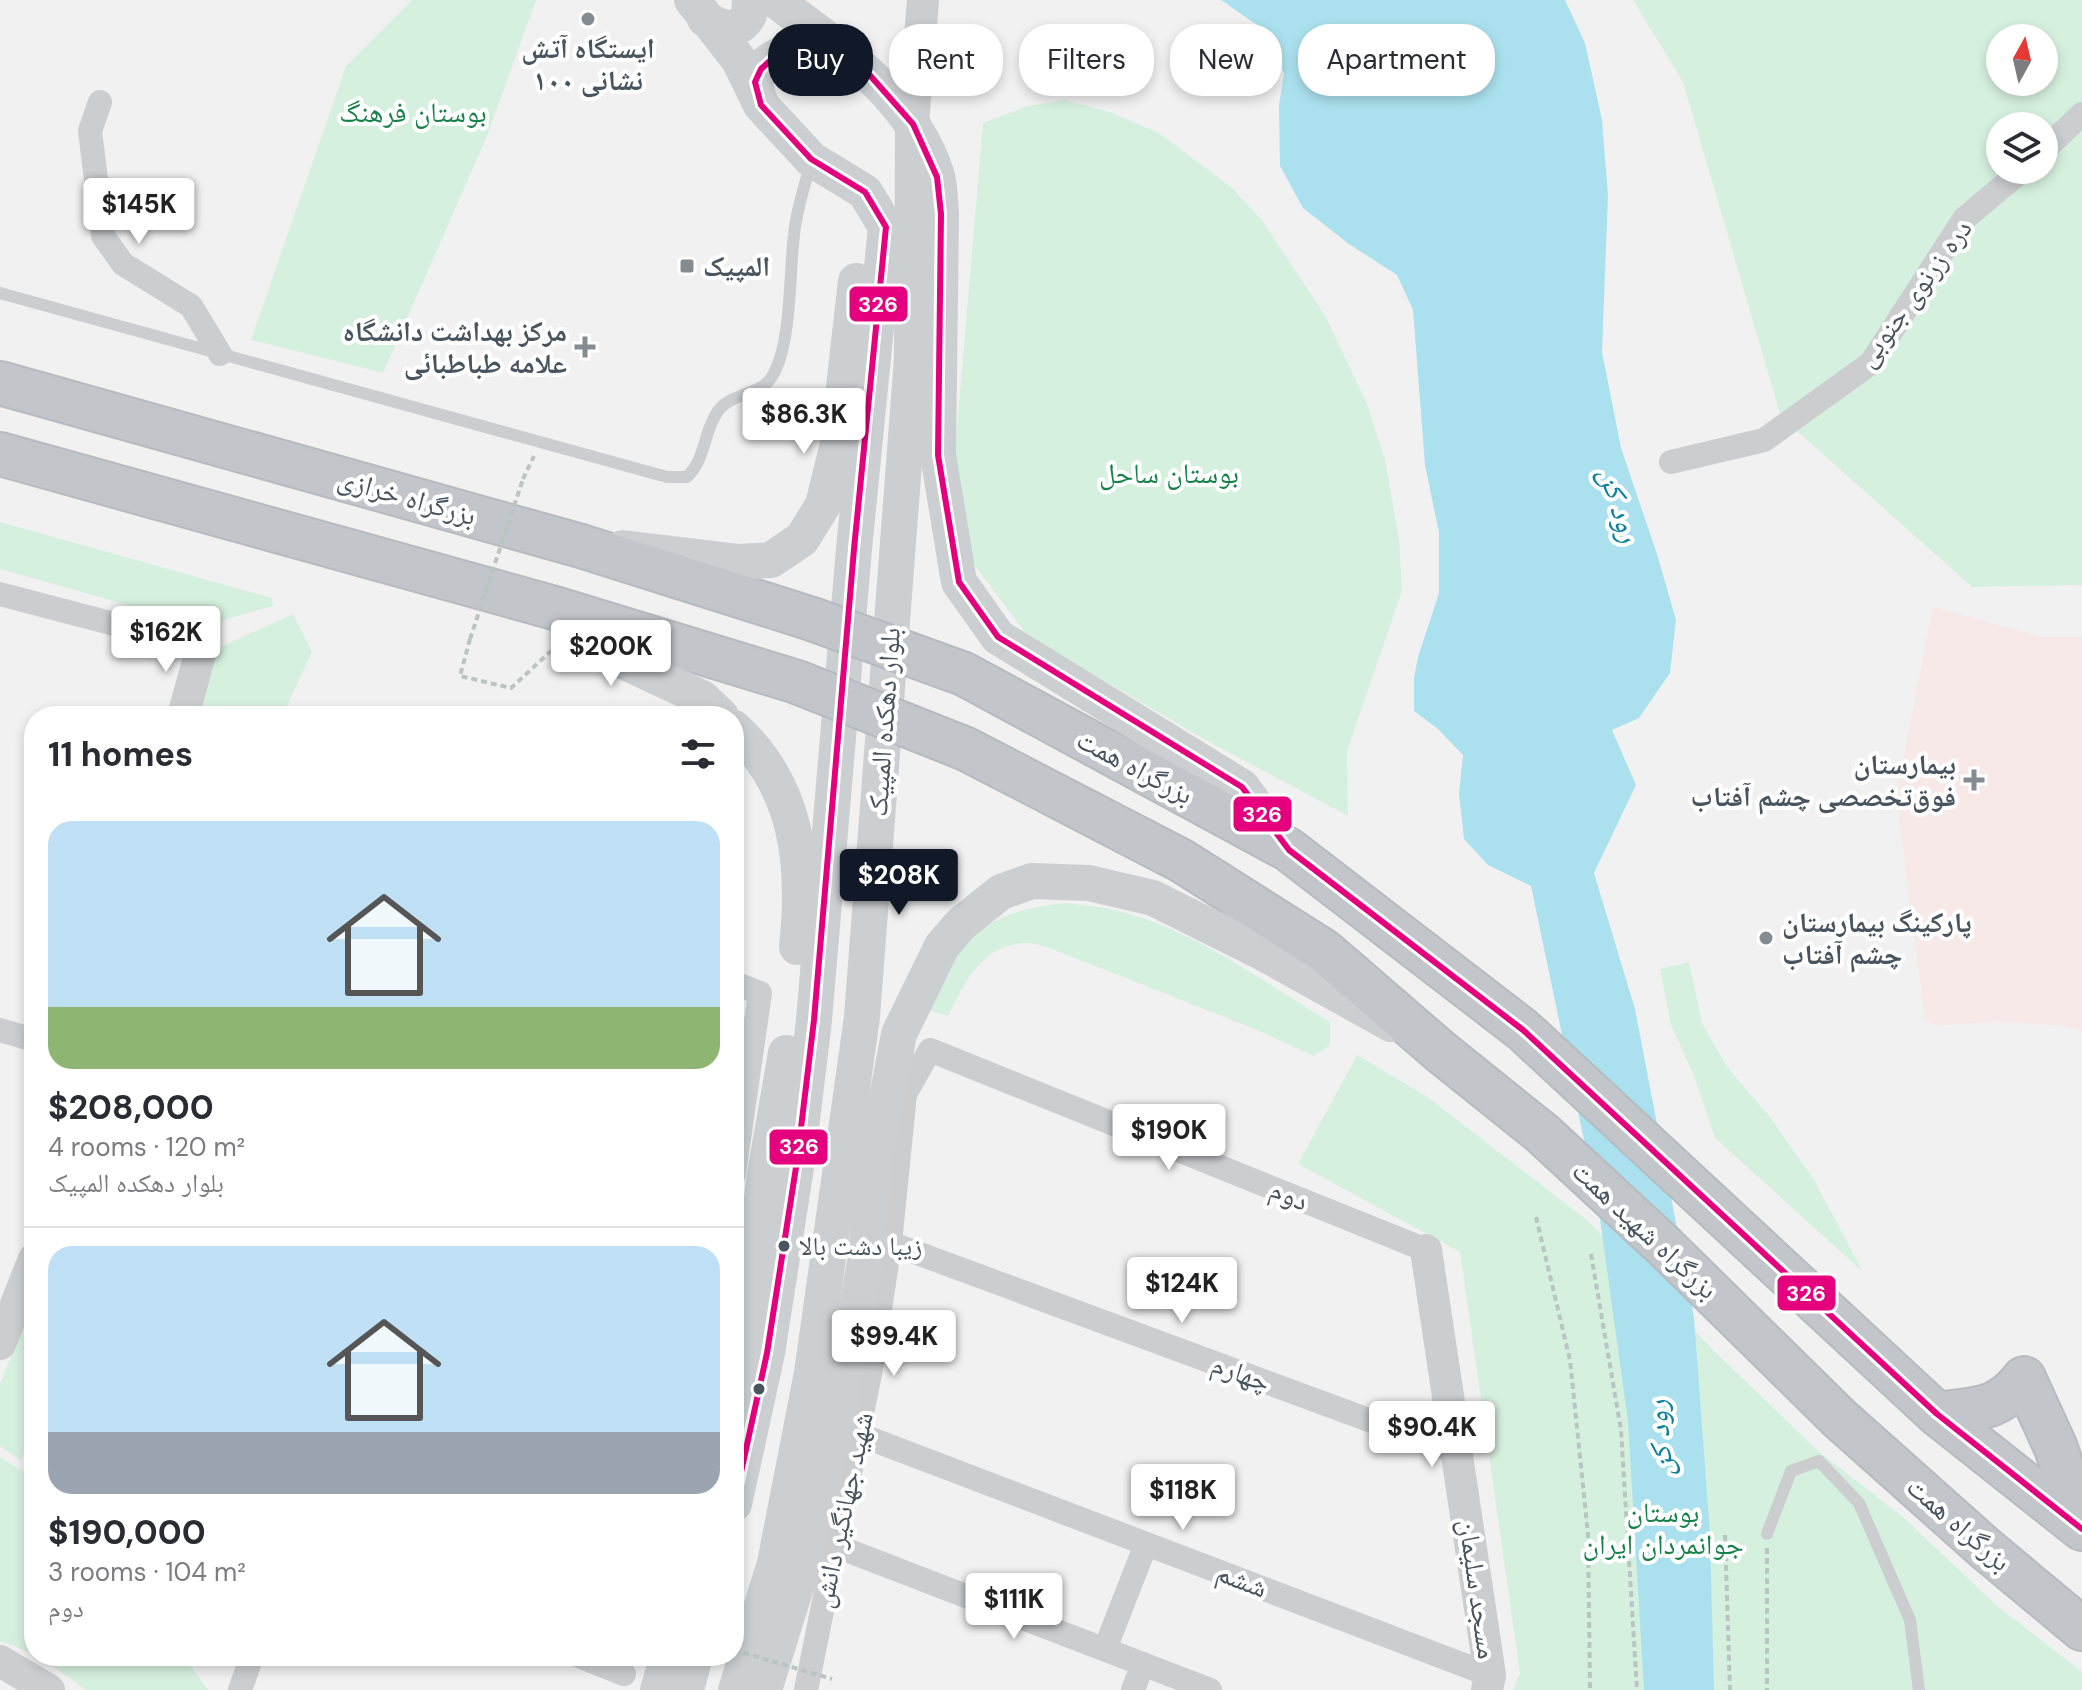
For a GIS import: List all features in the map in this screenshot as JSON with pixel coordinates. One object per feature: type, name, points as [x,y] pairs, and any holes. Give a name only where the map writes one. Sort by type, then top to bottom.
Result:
[{"type":"highway","points":[[0,368],[85,406]]},
{"type":"highway","name":"بزرگراه خرازی","points":[[0,383],[581,546],[812,619]]},
{"type":"highway","points":[[0,454],[565,621],[797,682],[966,749],[1182,861],[1324,951],[1441,1052]]},
{"type":"highway","name":"بزرگراه همت","points":[[812,619],[964,674],[1289,850],[1523,1030],[1937,1414],[2082,1528]]},
{"type":"highway","name":"بزرگراه شهید همت","points":[[1441,1052],[1543,1134],[1664,1246],[1839,1418]]},
{"type":"highway","points":[[1937,1414],[1985,1407],[2009,1397],[2024,1378],[2056,1448],[2082,1528]]},
{"type":"highway","name":"بزرگراه همت","points":[[1839,1418],[1986,1549],[2082,1629]]},
{"type":"main road","points":[[698,9],[718,27],[738,28],[749,15],[750,0]]},
{"type":"main road","points":[[775,0],[807,24]]},
{"type":"main road","points":[[581,546],[662,551],[739,562],[771,560],[802,539],[823,505],[837,448],[865,192],[811,159],[761,105],[739,60],[698,9]]},
{"type":"main road","points":[[761,105],[755,82],[768,63]]},
{"type":"main road","points":[[873,79],[913,124],[937,177],[941,214],[938,455],[959,582],[998,637],[1242,787],[1289,850]]},
{"type":"main road","name":"بلوار دهکده المپیک","points":[[744,1664],[775,1563],[812,1373],[862,1017],[912,358],[913,124]]},
{"type":"main road","name":"بلوار دهکده المپیک","points":[[744,1458],[767,1353],[797,1161],[814,1020],[854,549],[886,227],[865,192]]},
{"type":"main road","points":[[565,621],[614,657],[702,698],[710,706]]},
{"type":"main road","points":[[744,737],[754,746],[782,790],[800,858],[799,929],[782,1085],[765,1174],[744,1323]]},
{"type":"main road","points":[[764,1690],[800,1574],[837,1422],[865,1262],[876,1155],[899,1034],[942,946],[961,924],[1001,892],[1032,881],[1089,883],[1153,898],[1269,956],[1441,1052]]},
{"type":"main road","points":[[658,1690],[665,1666]]},
{"type":"main road","points":[[686,1690],[692,1666]]},
{"type":"main road","name":"بلوار دهکده المپیک","points":[[736,1690],[743,1666]]},
{"type":"street","points":[[913,124],[925,5]]},
{"type":"street","points":[[100,102],[90,131],[103,236],[123,264],[191,306],[220,354]]},
{"type":"street","points":[[2058,137],[2082,114]]},
{"type":"street","name":"دره زرنوی جنوبی","points":[[1671,462],[1764,440],[1871,363],[1964,219],[2005,184]]},
{"type":"street","points":[[0,594],[202,647],[186,706]]},
{"type":"street","points":[[744,987],[760,993],[744,1104]]},
{"type":"street","points":[[0,1030],[24,1037]]},
{"type":"street","name":"شهید جهانگیر دانش","points":[[806,1690],[871,1369],[890,1243],[905,1094],[930,1050]]},
{"type":"street","name":"دوم","points":[[930,1050],[1426,1250]]},
{"type":"street","name":"چهارم","points":[[890,1243],[1458,1453]]},
{"type":"street","name":"مسجد سلیمان","points":[[1426,1250],[1458,1453],[1489,1683]]},
{"type":"street","points":[[0,1344],[24,1284]]},
{"type":"street","name":"ششم","points":[[858,1434],[1146,1544],[1489,1683]]},
{"type":"street","points":[[1105,1649],[1146,1544]]},
{"type":"street","points":[[836,1546],[1210,1690]]},
{"type":"street","points":[[0,1661],[49,1690]]},
{"type":"street","points":[[1133,1690],[1143,1664]]},
{"type":"street","points":[[240,1690],[248,1666]]},
{"type":"lane","points":[[0,293],[540,443],[667,477],[687,477],[698,465],[715,414],[725,401],[748,394],[772,378],[784,347],[794,231],[811,159]]},
{"type":"lane","points":[[1767,1534],[1791,1471],[1819,1461],[1859,1503],[1865,1516],[1910,1620],[1919,1690]]},
{"type":"path","points":[[540,443],[523,479],[460,676],[511,688],[565,621]]},
{"type":"path","points":[[1536,1217],[1570,1360],[1588,1534],[1590,1690]]},
{"type":"path","points":[[1591,1254],[1621,1430],[1637,1690]]},
{"type":"path","points":[[1767,1534],[1767,1690]]},
{"type":"path","points":[[1725,1535],[1730,1690]]},
{"type":"path","points":[[744,1653],[832,1679]]},
{"type":"shaded area","points":[[1933,607],[2043,637],[2082,637],[2082,1031],[2062,1026],[1998,1021],[1937,1026],[1925,1020],[1896,795]]},
{"type":"green space","name":"بوستان فرهنگ","points":[[412,0],[536,0],[487,136],[383,373],[251,340],[346,66]]},
{"type":"green space","points":[[1633,0],[2082,0],[2082,585],[1972,587],[1781,417],[1683,82]]},
{"type":"green space","name":"بوستان ساحل","points":[[1065,100],[1110,112],[1159,133],[1231,187],[1261,219],[1326,317],[1367,404],[1385,460],[1399,539],[1402,591],[1347,751],[1348,816],[1202,738],[1028,636],[966,554],[954,463],[983,123],[1028,106]]},
{"type":"green space","points":[[0,522],[272,598],[273,606],[202,626],[0,569]]},
{"type":"green space","points":[[293,614],[312,652],[287,706],[202,706],[218,648]]},
{"type":"green space","points":[[1067,903],[1140,917],[1197,941],[1330,1022],[1330,1045],[1314,1056],[1257,1030],[1030,943],[1011,945],[987,958],[969,978],[948,1016],[925,1009],[952,963],[979,932],[1014,913]]},
{"type":"green space","points":[[1689,962],[1702,1023],[1727,1067],[1770,1117],[1814,1180],[1863,1272],[1715,1138],[1694,1076],[1671,1025],[1660,969]]},
{"type":"green space","name":"بوستان جوانمردان ایران","points":[[1357,1055],[1426,1096],[1588,1221],[1714,1351],[1818,1451],[1903,1517],[1996,1605],[2082,1672],[2082,1690],[1513,1690],[1520,1673],[1460,1252],[1298,1164]]},
{"type":"green space","points":[[24,1323],[24,1453],[21,1461],[0,1446],[0,1384]]},
{"type":"green space","points":[[0,1457],[24,1473],[24,1650],[0,1641]]},
{"type":"green space","points":[[53,1666],[190,1666],[208,1690],[86,1690]]},
{"type":"water","name":"رود کن","points":[[1221,0],[1565,0],[1585,43],[1602,120],[1608,195],[1602,352],[1621,448],[1676,620],[1670,673],[1639,718],[1612,730],[1636,785],[1594,873],[1635,1009],[1694,1317],[1710,1534],[1714,1690],[1644,1690],[1628,1421],[1599,1212],[1531,886],[1488,865],[1464,839],[1459,794],[1463,755],[1438,729],[1414,711],[1414,678],[1418,657],[1439,593],[1439,533],[1425,465],[1413,310],[1397,275],[1349,244],[1303,208],[1280,166],[1279,105],[1284,73],[1282,24],[1256,24]]},
{"type":"transit line","name":"326","points":[[744,1458],[767,1353],[797,1161],[814,1020],[854,549],[886,227],[865,192],[811,159],[761,105],[755,82],[761,69],[786,51],[805,50],[859,63],[913,124],[937,177],[941,214],[938,455],[959,582],[998,637],[1242,787],[1289,850],[1523,1030],[1937,1414],[2082,1529]]},
{"type":"place","name":"ایستگاه آتش نشانی ۱۰۰","points":[[588,19]]},
{"type":"place","name":"المپیک","points":[[687,266]]},
{"type":"place","name":"مرکز بهداشت دانشگاه علامه طباطبائی","points":[[585,347]]},
{"type":"place","name":"بیمارستان فوق‌تخصصی چشم آفتاب","points":[[1974,780]]},
{"type":"place","name":"پاركينگ بيمارستان چشم آفتاب","points":[[1766,938]]},
{"type":"place","name":"زیبا دشت بالا","points":[[784,1246]]}]
